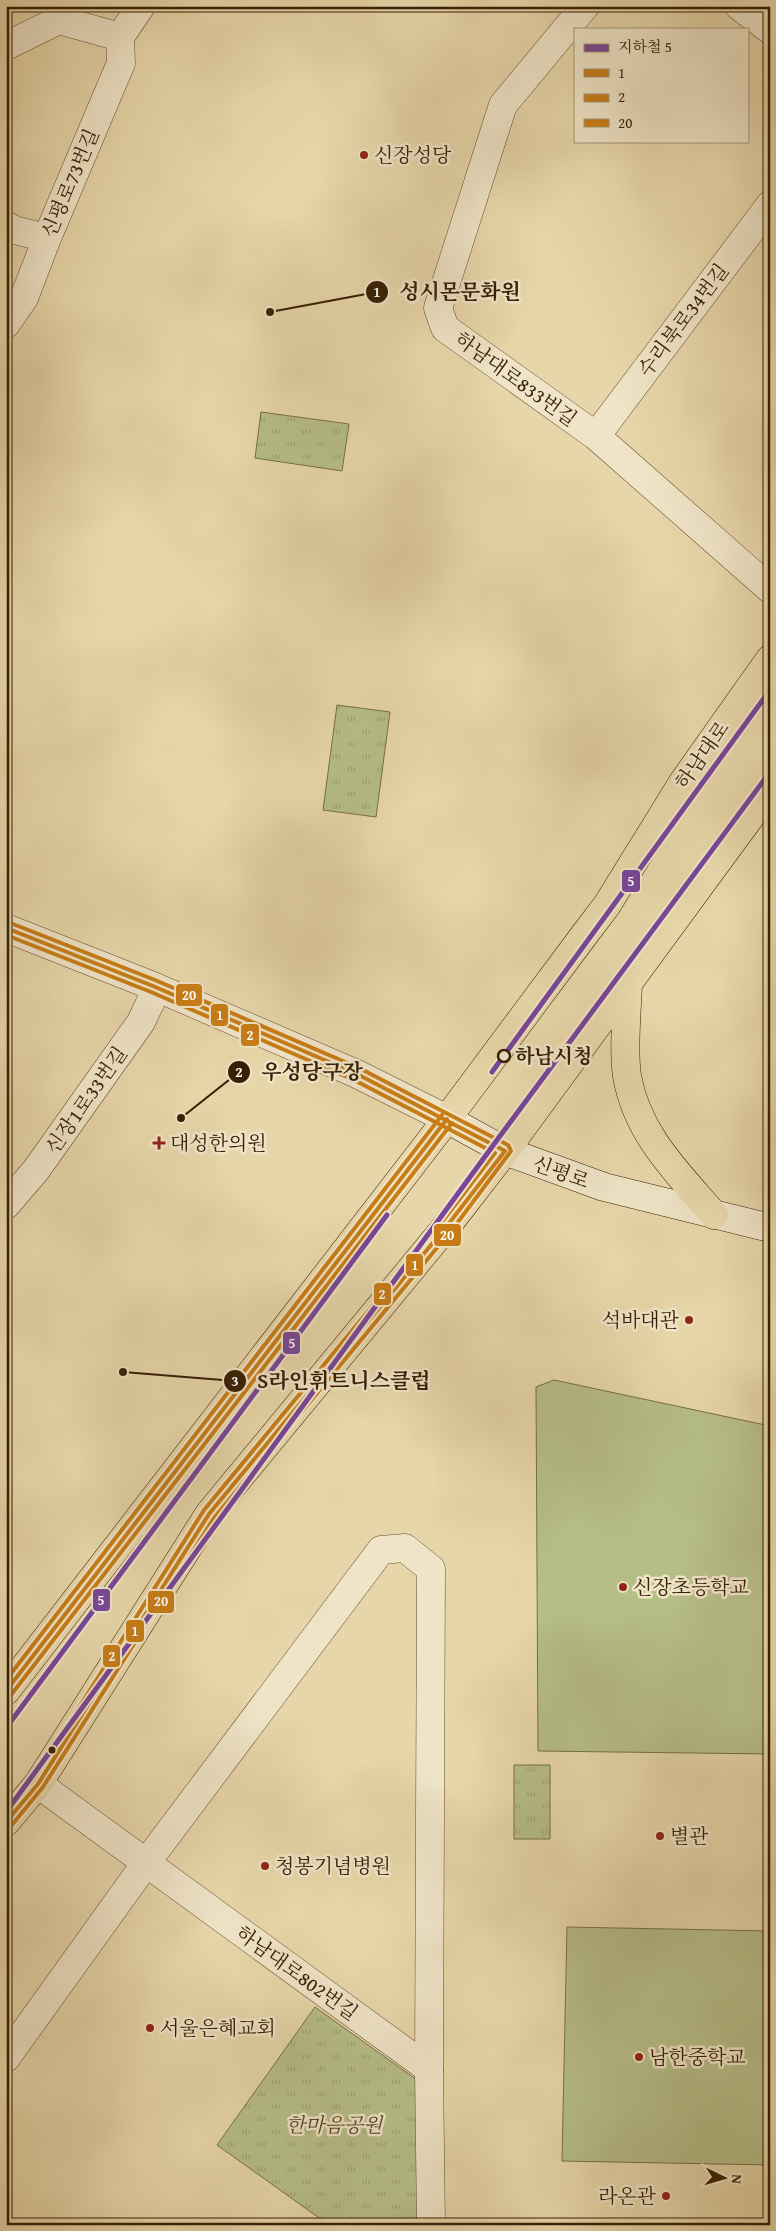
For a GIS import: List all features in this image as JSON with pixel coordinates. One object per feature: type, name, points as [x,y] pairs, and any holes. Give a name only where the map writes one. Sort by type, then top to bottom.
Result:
[{"type":"main road","name":"하남대로","points":[[6,1691],[447,1119],[606,905],[683,782],[770,659]]},
{"type":"main road","points":[[6,1822],[38,1784],[209,1514],[450,1222],[505,1152],[770,790]]},
{"type":"main road","points":[[628,984],[627,1075],[642,1124],[659,1150],[714,1215]]},
{"type":"street","points":[[6,46],[63,13],[120,36],[141,6]]},
{"type":"street","name":"하남대로833번길","points":[[585,6],[503,105],[438,308],[445,328],[596,436],[770,589]]},
{"type":"street","points":[[738,6],[770,30]]},
{"type":"street","name":"신평로73번길","points":[[6,324],[24,298],[47,238],[121,63],[120,36]]},
{"type":"street","name":"수리북로34번길","points":[[596,436],[770,205]]},
{"type":"street","points":[[6,225],[14,230],[47,238]]},
{"type":"street","name":"신평로","points":[[6,928],[157,988],[357,1074],[447,1119],[505,1152],[604,1187],[770,1228]]},
{"type":"street","name":"신장1로33번길","points":[[6,1205],[36,1170],[141,1022],[157,988]]},
{"type":"street","points":[[6,2058],[146,1863],[380,1550],[405,1548],[431,1569],[431,2225]]},
{"type":"street","name":"하남대로802번길","points":[[38,1784],[430,2069]]},
{"type":"green space","points":[[261,412],[349,424],[342,471],[255,458]]},
{"type":"green space","points":[[337,705],[390,712],[376,817],[323,810]]},
{"type":"green space","points":[[554,1380],[770,1426],[770,1754],[538,1751],[536,1387]]},
{"type":"green space","points":[[514,1765],[550,1765],[550,1839],[514,1839]]},
{"type":"green space","points":[[567,1927],[770,1931],[770,2165],[562,2161]]},
{"type":"green space","name":"한마음공원","points":[[315,2007],[417,2080],[418,2225],[329,2225],[217,2145]]},
{"type":"metro line","name":"5","points":[[492,1072],[770,690]]},
{"type":"metro line","name":"5","points":[[6,1812],[500,1136],[770,772]]},
{"type":"metro line","name":"5","points":[[6,1728],[387,1215]]},
{"type":"transit line","name":"20","points":[[8,922],[155,980],[359,1068],[508,1145],[511,1151],[455,1226],[214,1518],[43,1787],[11,1826]]},
{"type":"transit line","name":"1","points":[[6,928],[153,986],[357,1074],[505,1151],[450,1222],[209,1514],[38,1784],[6,1822]]},
{"type":"transit line","name":"2","points":[[6,935],[151,992],[354,1080],[495,1153],[445,1218],[204,1510],[33,1780],[6,1812]]},
{"type":"transit line","name":"20","points":[[6,1680],[442,1115]]},
{"type":"transit line","name":"1","points":[[6,1691],[447,1119]]},
{"type":"transit line","name":"2","points":[[11,1695],[452,1123]]},
{"type":"place","name":"신장성당","points":[[364,155]]},
{"type":"place","name":"성시몬문화원","points":[[270,312]]},
{"type":"place","name":"하남시청","points":[[504,1056]]},
{"type":"place","name":"우성당구장","points":[[181,1118]]},
{"type":"place","name":"대성한의원","points":[[159,1143]]},
{"type":"place","name":"석바대관","points":[[689,1320]]},
{"type":"place","name":"S라인휘트니스클럽","points":[[123,1372]]},
{"type":"place","name":"신장초등학교","points":[[623,1587]]},
{"type":"place","name":"별관","points":[[660,1836]]},
{"type":"place","name":"청봉기념병원","points":[[265,1866]]},
{"type":"place","name":"서울은혜교회","points":[[150,2028]]},
{"type":"place","name":"남한중학교","points":[[639,2057]]},
{"type":"place","name":"라온관","points":[[666,2196]]}]
